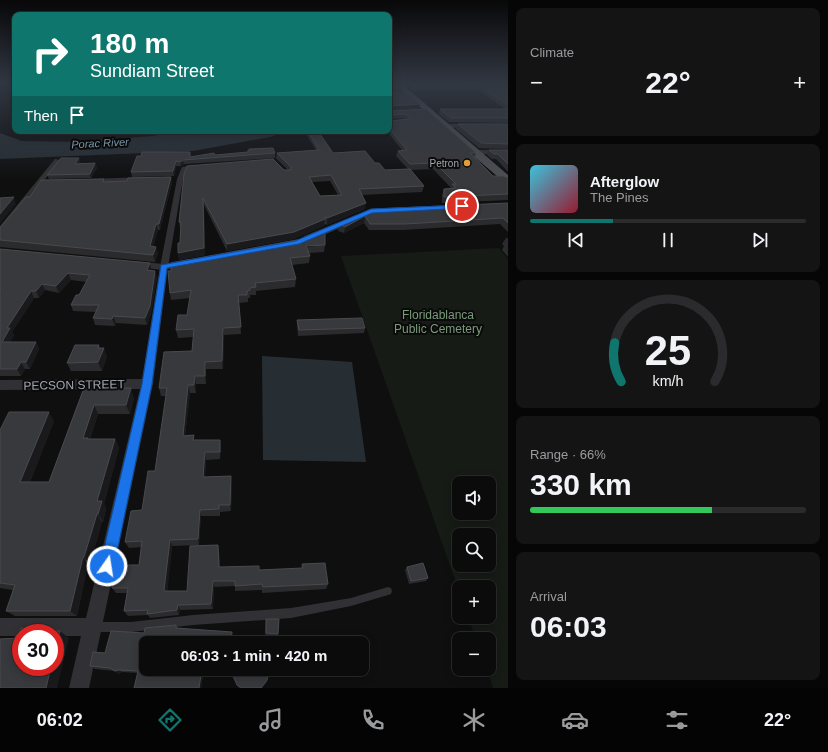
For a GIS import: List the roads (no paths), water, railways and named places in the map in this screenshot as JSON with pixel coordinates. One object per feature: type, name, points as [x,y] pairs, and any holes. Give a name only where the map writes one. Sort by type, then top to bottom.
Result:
[{"type":"main road","points":[[431,115],[508,180]]},
{"type":"street","points":[[446,126],[477,126]]},
{"type":"street","points":[[474,152],[508,152]]},
{"type":"street","points":[[0,231],[58,160]]},
{"type":"street","points":[[79,688],[147,384],[176,179],[184,168],[207,166]]},
{"type":"street","points":[[80,181],[149,179]]},
{"type":"street","points":[[38,183],[51,182]]},
{"type":"street","points":[[297,243],[364,214]]},
{"type":"street","points":[[120,263],[164,267],[195,261]]},
{"type":"street","name":"PECSON STREET","points":[[0,386],[147,384]]},
{"type":"street","points":[[0,627],[93,627]]},
{"type":"lane","points":[[93,627],[131,627],[193,620],[291,613],[351,602],[388,591]]},
{"type":"waterway","name":"Porac River","points":[[0,137],[20,145],[75,146],[152,140],[185,134]]},
{"type":"place","name":"Petron","points":[[467,163]]},
{"type":"park label","name":"Floridablanca Public Cemetery","points":[[438,322]]}]
